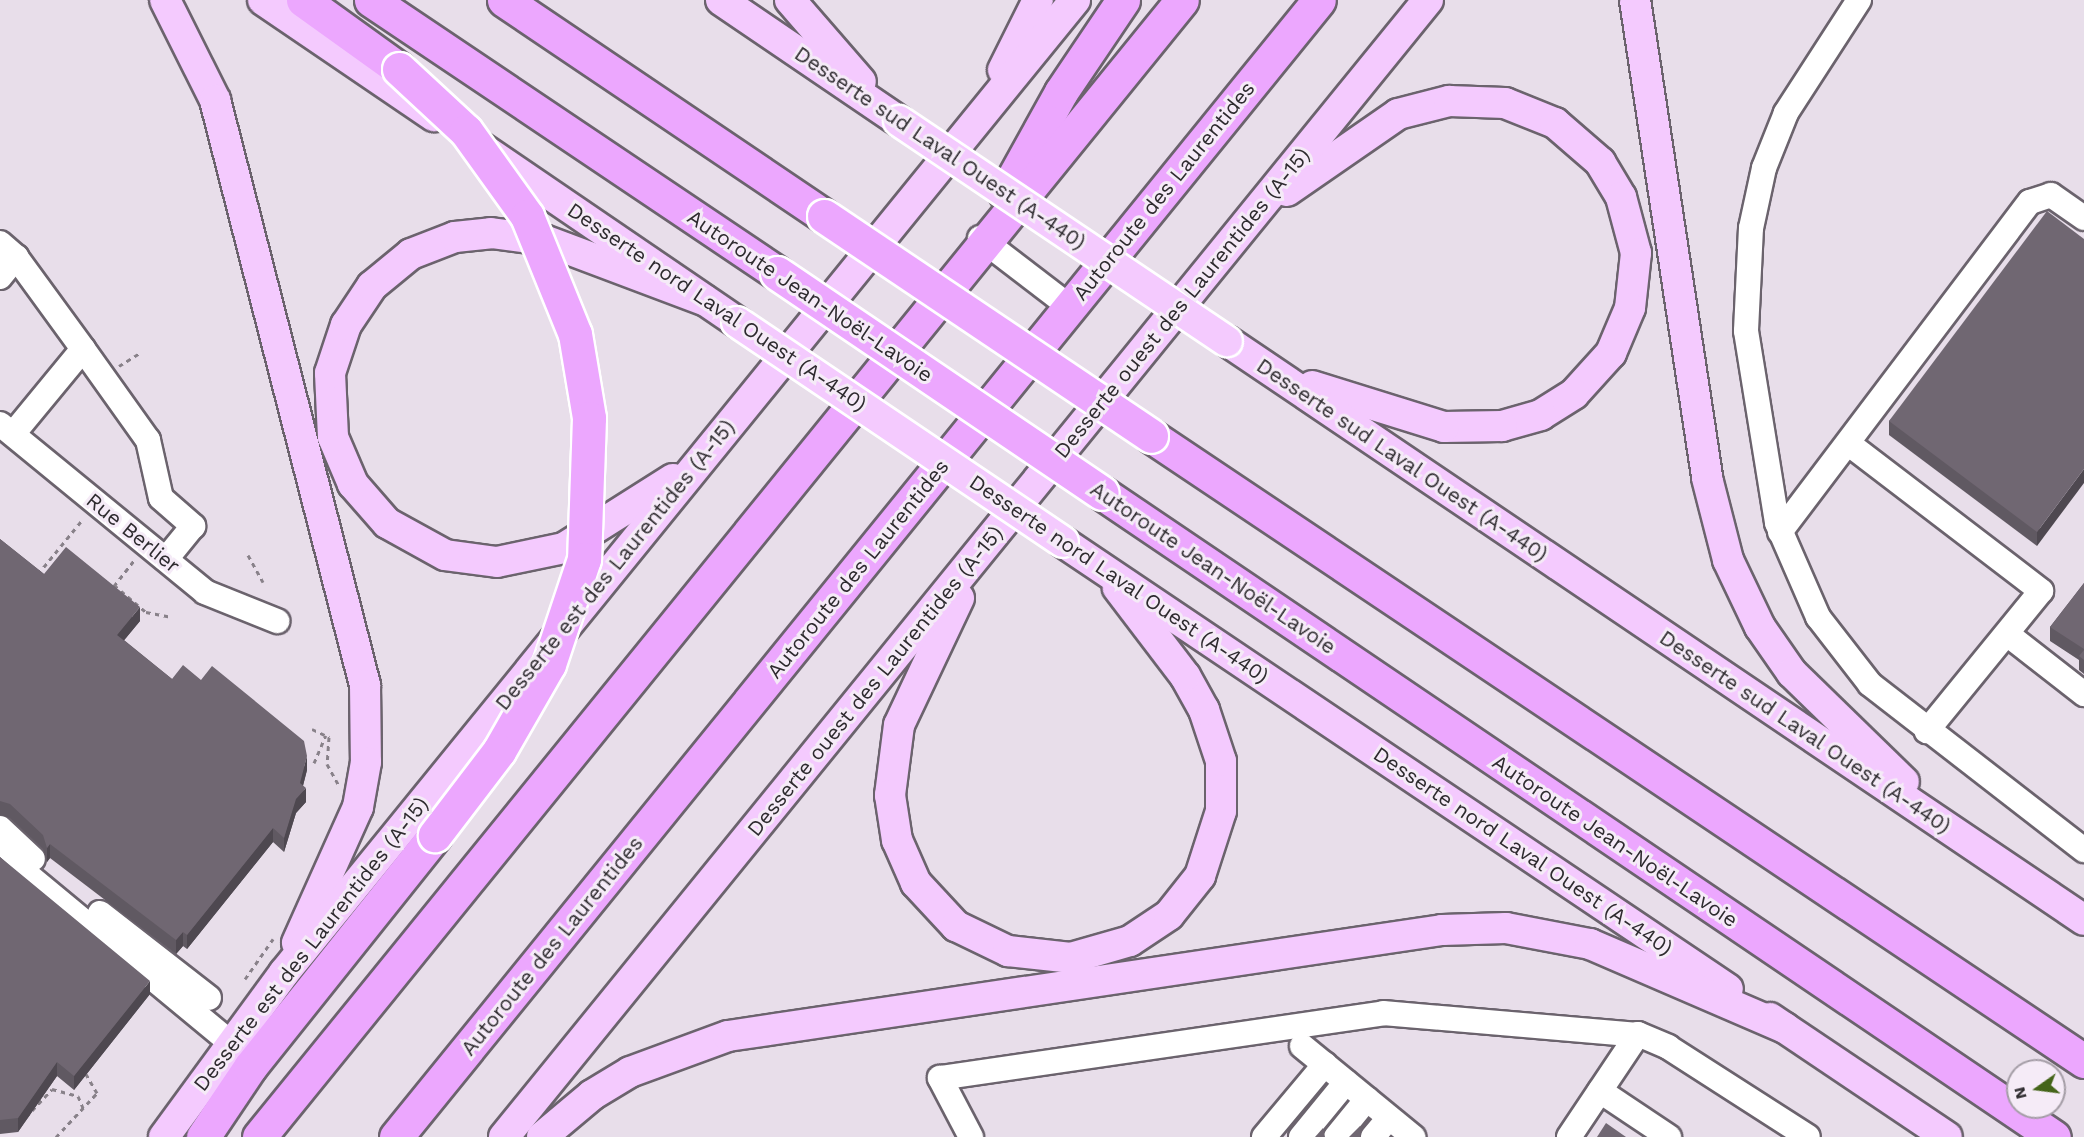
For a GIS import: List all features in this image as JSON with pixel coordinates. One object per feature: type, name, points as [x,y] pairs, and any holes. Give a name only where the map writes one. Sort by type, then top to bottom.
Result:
[{"type":"highway","points":[[203,1137],[250,1067],[499,751],[549,664],[584,559],[589,418],[575,333],[527,216],[466,132],[399,69],[303,0]]},
{"type":"highway","name":"Autoroute Jean-Noël-Lavoie","points":[[371,0],[2054,1137]]},
{"type":"highway","points":[[504,0],[1150,436],[2084,1061]]},
{"type":"highway","points":[[982,241],[1061,92],[1123,0]]},
{"type":"highway","points":[[259,1137],[963,268],[982,241],[1182,0]]},
{"type":"highway","name":"Autoroute des Laurentides","points":[[396,1137],[1319,0]]},
{"type":"main road","points":[[165,0],[215,100],[365,685],[366,762],[358,807],[284,973]]},
{"type":"main road","name":"Desserte nord Laval Ouest (A-440)","points":[[263,0],[704,300],[1947,1137]]},
{"type":"main road","name":"Desserte sud Laval Ouest (A-440)","points":[[721,0],[2084,920]]},
{"type":"main road","points":[[790,0],[894,117]]},
{"type":"main road","points":[[985,108],[1038,0]]},
{"type":"main road","name":"Desserte est des Laurentides (A-15)","points":[[164,1137],[284,973],[1075,0]]},
{"type":"main road","name":"Desserte ouest des Laurentides (A-15)","points":[[504,1137],[1428,0]]},
{"type":"main road","points":[[1635,0],[1710,498],[1731,568],[1760,627],[1814,698],[1972,844]]},
{"type":"main road","points":[[1249,220],[1384,121],[1431,104],[1485,100],[1539,115],[1586,147],[1611,178],[1633,235],[1634,288],[1619,338],[1589,380],[1541,415],[1502,426],[1444,427],[1274,372]]},
{"type":"main road","points":[[703,458],[577,543],[525,559],[475,562],[411,541],[368,506],[336,449],[328,398],[336,350],[364,295],[411,254],[455,237],[498,233],[544,240],[704,300]]},
{"type":"main road","points":[[984,547],[904,708],[892,759],[891,810],[907,867],[943,915],[990,944],[1038,957],[1102,952],[1155,926],[1200,876],[1221,811],[1221,761],[1204,710],[1185,676],[1102,567]]},
{"type":"main road","points":[[542,1137],[623,1076],[728,1036],[1442,930],[1506,928],[1590,944],[1785,1028]]},
{"type":"street","points":[[1859,0],[1809,70],[1782,120],[1751,228],[1745,286],[1748,352],[1780,532],[1803,590],[1837,645],[1870,684],[1927,731],[2084,850]]},
{"type":"street","points":[[1780,532],[1849,444],[2030,202],[2051,195],[2084,218]]},
{"type":"street","points":[[982,241],[1070,307]]},
{"type":"street","points":[[0,277],[8,250]]},
{"type":"street","points":[[8,250],[148,440],[162,498],[193,526],[166,559]]},
{"type":"street","points":[[6,429],[83,349]]},
{"type":"street","name":"Rue Berlier","points":[[6,429],[218,600],[277,621]]},
{"type":"street","points":[[1849,444],[2041,591],[1927,731]]},
{"type":"street","points":[[2007,634],[2084,694]]},
{"type":"street","points":[[0,828],[208,998]]},
{"type":"street","points":[[0,852],[231,1043]]},
{"type":"street","points":[[971,1137],[940,1078],[1383,1013],[1638,1035],[1668,1047],[1808,1137]]},
{"type":"street","points":[[1569,1137],[1638,1035]]},
{"type":"street","points":[[1302,1046],[1413,1137]]},
{"type":"street","points":[[1264,1137],[1325,1064]]},
{"type":"street","points":[[1301,1137],[1346,1082]]},
{"type":"street","points":[[1600,1091],[1669,1137]]},
{"type":"street","points":[[1335,1137],[1367,1099]]},
{"type":"street","points":[[1373,1137],[1389,1118]]},
{"type":"path","points":[[120,365],[140,353]]},
{"type":"path","points":[[33,580],[86,516]]},
{"type":"path","points":[[248,555],[263,582]]},
{"type":"path","points":[[107,594],[137,556]]},
{"type":"path","points":[[114,585],[146,612],[171,617]]},
{"type":"path","points":[[312,729],[326,735],[331,743],[327,764],[339,790]]},
{"type":"path","points":[[314,763],[326,735]]},
{"type":"path","points":[[56,1137],[97,1093],[86,1074]]},
{"type":"path","points":[[17,1119],[34,1112],[52,1089],[78,1096],[83,1108]]},
{"type":"building","points":[[2047,211],[2084,239],[2084,469],[2037,532],[1889,421]]},
{"type":"building","points":[[0,539],[44,574],[66,547],[140,607],[117,635],[172,679],[183,665],[201,680],[212,666],[304,741],[307,756],[300,783],[306,788],[296,799],[284,838],[273,828],[187,935],[183,932],[176,940],[50,844],[47,848],[43,835],[10,804],[0,801]]},
{"type":"building","points":[[2084,583],[2084,649],[2050,627]]},
{"type":"building","points":[[2084,650],[2084,660],[2079,656]]},
{"type":"building","points":[[0,857],[150,981],[74,1076],[57,1062],[18,1118],[0,1120]]},
{"type":"building","points":[[1606,1123],[1626,1137],[1597,1137]]},
{"type":"building","points":[[1360,1126],[1360,1137],[1349,1137]]},
{"type":"building","points":[[1323,1128],[1325,1137],[1315,1137]]}]
